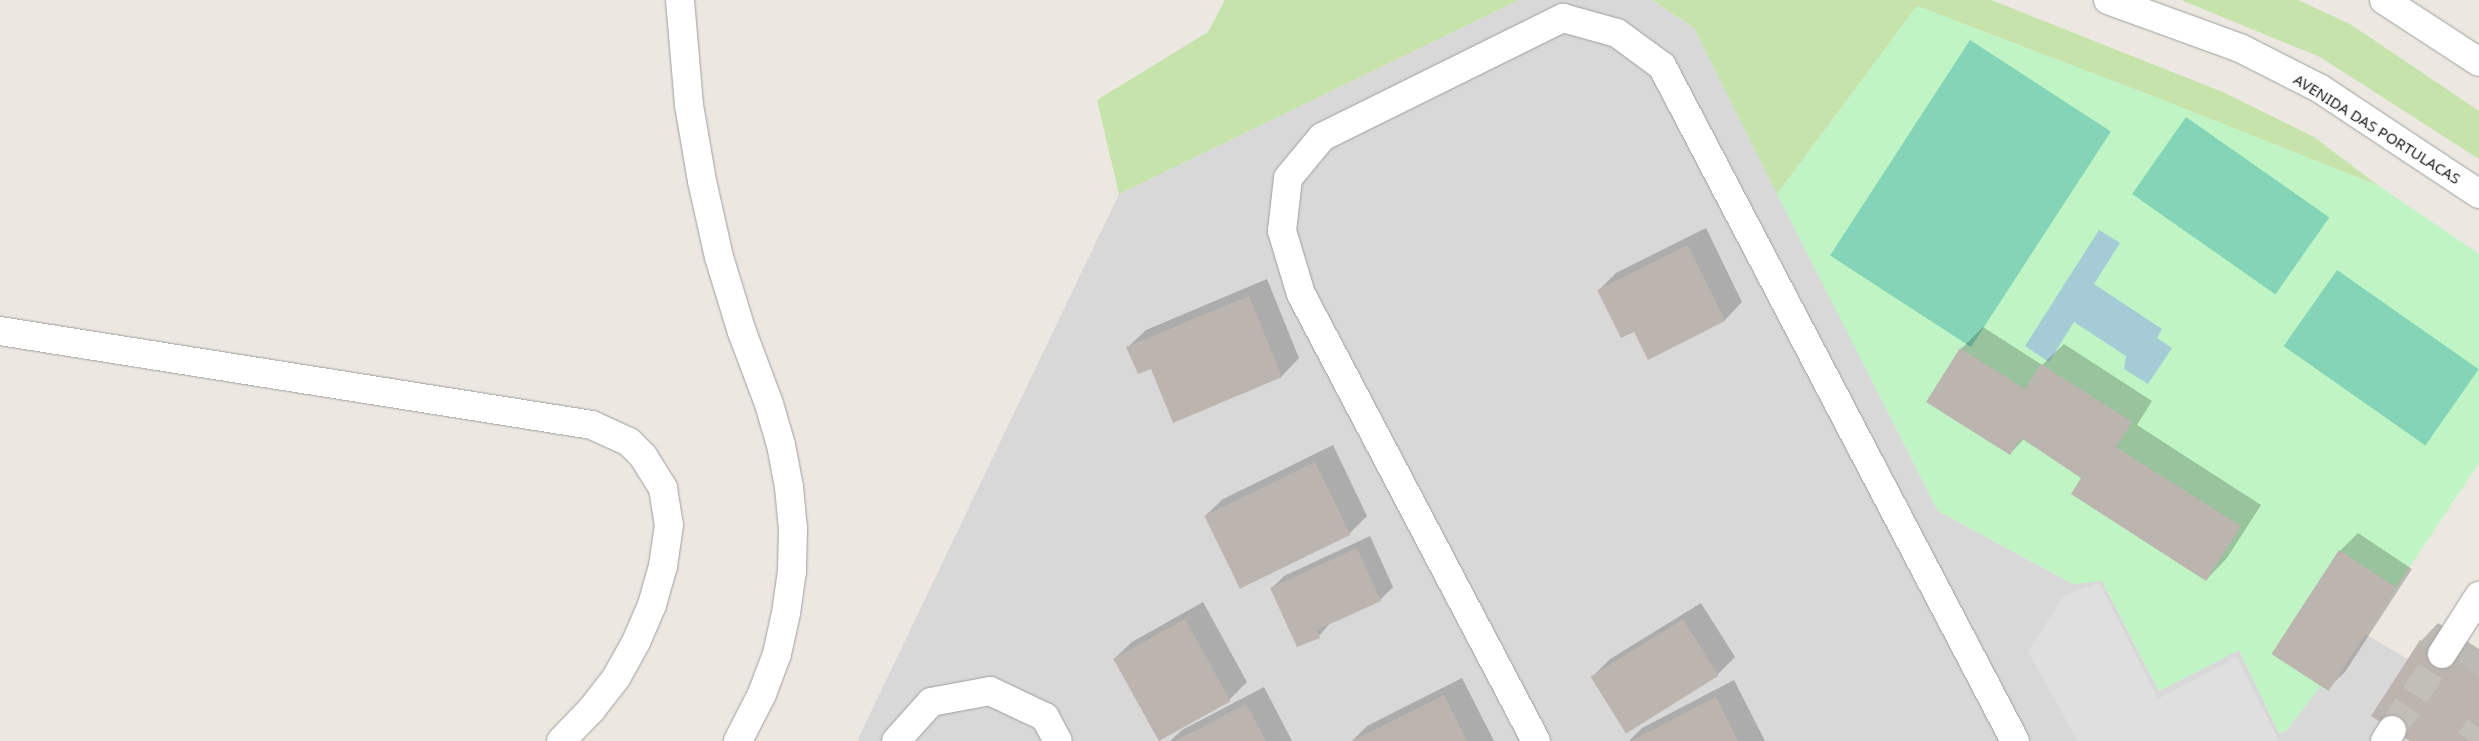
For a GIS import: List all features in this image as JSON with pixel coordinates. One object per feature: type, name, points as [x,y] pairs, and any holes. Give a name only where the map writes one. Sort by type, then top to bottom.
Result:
[{"type":"street","points":[[680,0],[689,104],[702,181],[719,257],[742,332],[769,404],[781,445],[789,487],[793,529],[792,571],[777,654],[762,694],[738,741]]},
{"type":"street","name":"AVENIDA DAS PORTULACAS","points":[[2108,0],[2240,48],[2319,88],[2479,194]]},
{"type":"street","points":[[2384,0],[2479,62]]},
{"type":"street","points":[[1536,741],[1301,294],[1282,231],[1288,178],[1322,137],[1563,18],[1618,33],[1662,66],[2015,741]]},
{"type":"street","points":[[0,331],[592,425],[629,442],[644,456],[663,488],[668,525],[663,566],[652,605],[636,642],[616,678],[591,710],[561,741]]},
{"type":"street","points":[[2442,654],[2476,607]]},
{"type":"street","points":[[896,741],[931,702],[990,692],[1045,717],[1058,741]]},
{"type":"shaded area","points":[[1519,0],[1652,0],[1694,28],[1938,511],[2073,584],[2102,581],[2159,691],[2239,650],[2279,733],[2286,731],[2320,686],[2328,691],[2365,634],[2479,701],[2479,741],[857,741],[1119,194]]},
{"type":"shaded area","points":[[2099,583],[2158,699],[2237,657],[2279,741],[2078,741],[2028,652],[2064,595]]},
{"type":"green space","points":[[1225,0],[1519,0],[1119,194],[1097,100],[1208,32]]},
{"type":"green space","points":[[1652,0],[1991,0],[2225,93],[2314,137],[2379,186],[2155,97],[1917,6],[1777,194],[1694,28]]},
{"type":"green space","points":[[2181,0],[2298,0],[2350,24],[2479,111],[2479,159],[2320,57]]},
{"type":"green space","points":[[1917,6],[2155,97],[2379,186],[2479,254],[2479,463],[2327,691],[2320,687],[2286,731],[2279,733],[2239,650],[2159,691],[2102,581],[2073,584],[1938,511],[1777,194]]},
{"type":"green space","points":[[1970,40],[2111,131],[1971,347],[1830,256]]},
{"type":"green space","points":[[2186,117],[2329,217],[2275,294],[2132,194]]},
{"type":"green space","points":[[2337,270],[2479,369],[2425,445],[2284,346]]},
{"type":"water","points":[[2099,230],[2120,243],[2094,284],[2162,329],[2157,338],[2172,348],[2148,384],[2124,369],[2126,356],[2074,322],[2049,362],[2025,346]]},
{"type":"building","points":[[1688,245],[1725,321],[1648,360],[1634,332],[1621,338],[1597,290]]},
{"type":"building","points":[[1249,296],[1282,377],[1173,423],[1151,369],[1138,374],[1126,347]]},
{"type":"building","points":[[1960,348],[2025,389],[2041,364],[2132,422],[2116,447],[2241,526],[2206,581],[2071,494],[2081,478],[2021,438],[2010,455],[1926,402]]},
{"type":"building","points":[[1315,462],[1351,535],[1240,589],[1204,516]]},
{"type":"building","points":[[1357,548],[1381,601],[1317,630],[1320,638],[1297,647],[1270,588]]},
{"type":"building","points":[[2339,550],[2396,587],[2328,691],[2271,654]]},
{"type":"building","points":[[1185,619],[1231,701],[1159,741],[1113,659]]},
{"type":"building","points":[[1683,619],[1719,676],[1626,734],[1591,677]]},
{"type":"building","points":[[2420,640],[2479,677],[2479,741],[2410,741],[2371,716]]},
{"type":"building","points":[[1444,695],[1467,741],[1352,741]]},
{"type":"building","points":[[1716,697],[1738,741],[1631,741]]},
{"type":"building","points":[[1246,704],[1266,741],[1175,741]]},
{"type":"tunnel","points":[[2392,730],[2442,654]]},
{"type":"tunnel","points":[[2470,741],[2479,728]]}]
